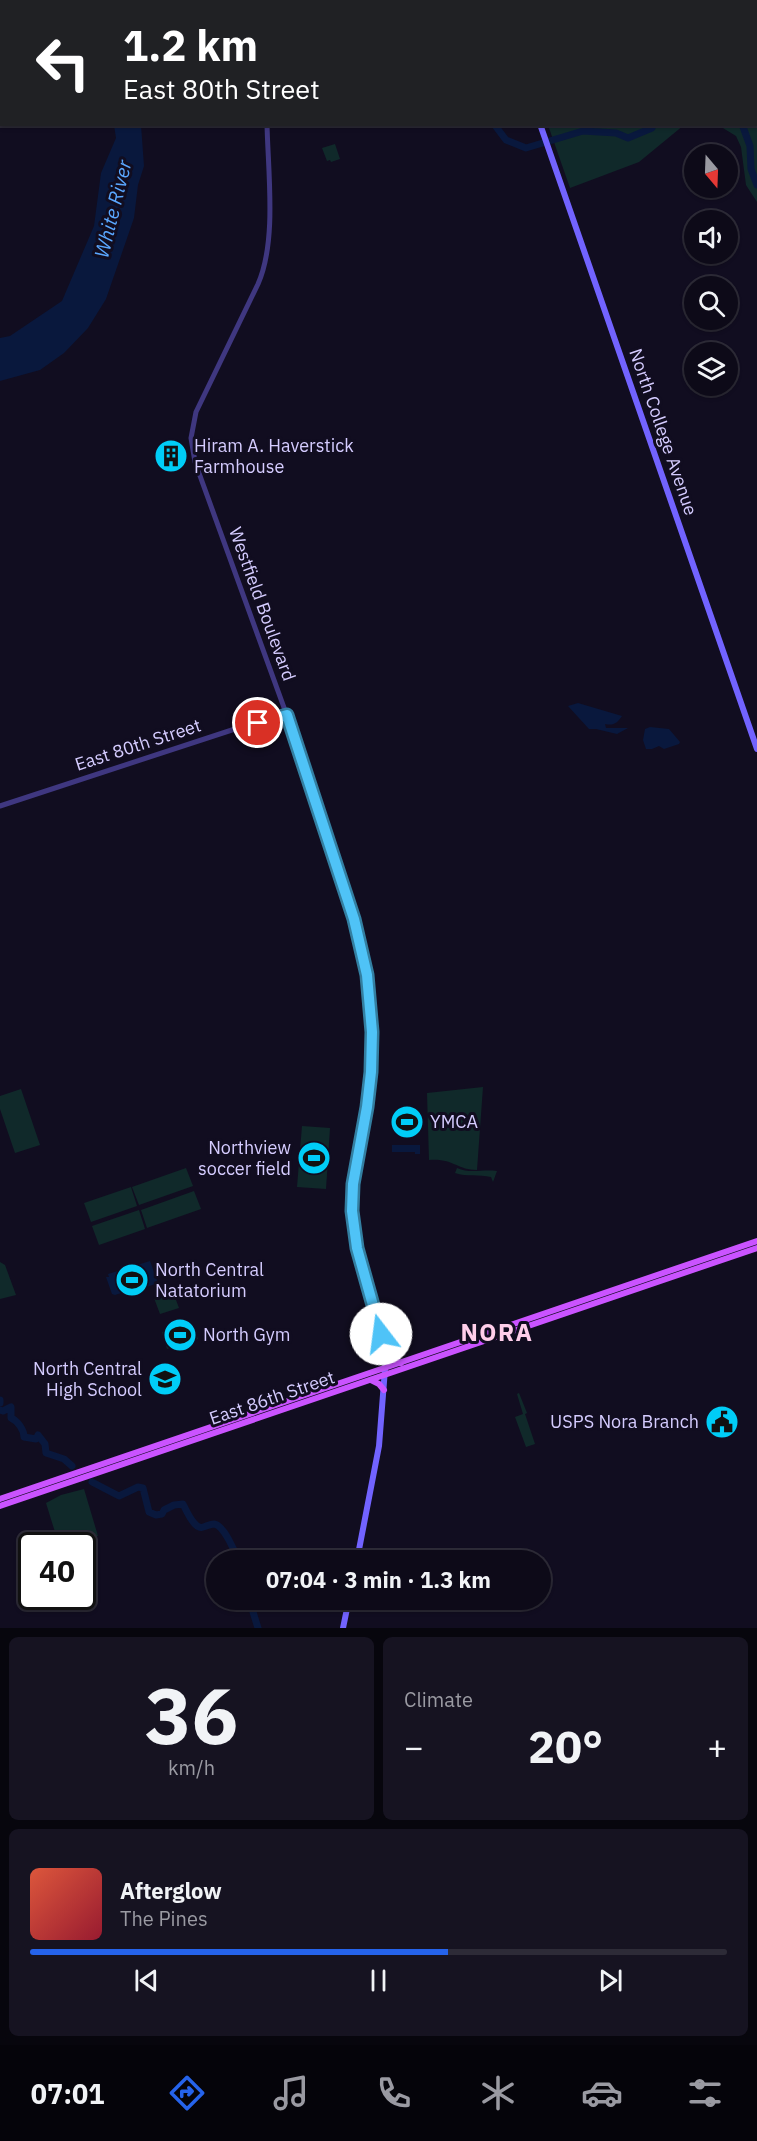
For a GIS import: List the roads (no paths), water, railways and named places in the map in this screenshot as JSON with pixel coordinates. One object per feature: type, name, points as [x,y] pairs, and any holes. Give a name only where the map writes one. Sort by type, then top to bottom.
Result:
[{"type":"main road","name":"North College Avenue","points":[[541,126],[757,750]]},
{"type":"main road","name":"East 86th Street","points":[[0,1506],[370,1380],[402,1363],[757,1241]]},
{"type":"main road","name":"East 86th Street","points":[[0,1499],[757,1248]]},
{"type":"main road","points":[[384,1353],[393,1361],[402,1363]]},
{"type":"main road","name":"Westfield Boulevard","points":[[359,1550],[376,1463],[385,1372]]},
{"type":"main road","points":[[370,1380],[379,1384],[384,1390]]},
{"type":"main road","points":[[343,1628],[347,1610]]},
{"type":"street","name":"Westfield Boulevard","points":[[267,126],[269,242],[266,263],[196,412],[191,440],[195,462],[287,715],[354,919],[367,975],[371,1065],[367,1107],[353,1184],[352,1211],[357,1248],[382,1339],[385,1372]]},
{"type":"street","name":"East 80th Street","points":[[0,807],[238,728],[287,715]]},
{"type":"water","name":"White River","points":[[114,126],[141,126],[144,166],[138,185],[134,218],[106,299],[88,328],[64,353],[40,370],[0,381],[0,338],[10,336],[62,301],[94,226],[101,173],[116,138]]},
{"type":"water","points":[[578,703],[622,716],[611,725],[605,724],[606,728],[628,728],[617,734],[589,729],[568,706]]},
{"type":"water","points":[[650,727],[669,729],[680,742],[679,744],[664,749],[659,746],[646,749],[643,740],[645,729]]},
{"type":"water","points":[[392,1145],[420,1145],[420,1154],[392,1152]]},
{"type":"water","name":"North Central Natatorium","points":[[150,1261],[158,1283],[141,1289],[140,1287],[112,1294],[106,1277],[109,1277],[108,1274]]},
{"type":"waterway","points":[[496,126],[506,140],[526,148],[583,131],[616,133],[628,138],[652,126]]},
{"type":"waterway","points":[[743,126],[750,146],[751,169],[757,185]]},
{"type":"waterway","points":[[0,1410],[11,1407],[11,1418],[20,1426],[24,1437],[36,1439],[38,1435],[45,1444],[46,1453],[64,1459],[72,1466]]},
{"type":"waterway","points":[[92,1482],[119,1496],[138,1487],[143,1488],[149,1512],[156,1515],[162,1514],[164,1510],[174,1505],[183,1504],[198,1527],[214,1524],[222,1529],[234,1550]]},
{"type":"waterway","points":[[252,1610],[258,1628]]},
{"type":"place","name":"Hiram A. Haverstick Farmhouse","points":[[171,456]]},
{"type":"place","name":"YMCA","points":[[407,1122]]},
{"type":"place","name":"Northview soccer field","points":[[314,1158]]},
{"type":"place","name":"North Central Natatorium","points":[[132,1280]]},
{"type":"place","name":"North Gym","points":[[180,1335]]},
{"type":"place","name":"North Central High School","points":[[165,1379]]},
{"type":"place","name":"USPS Nora Branch","points":[[722,1422]]},
{"type":"district","name":"NORA","points":[[497,1333]]}]
